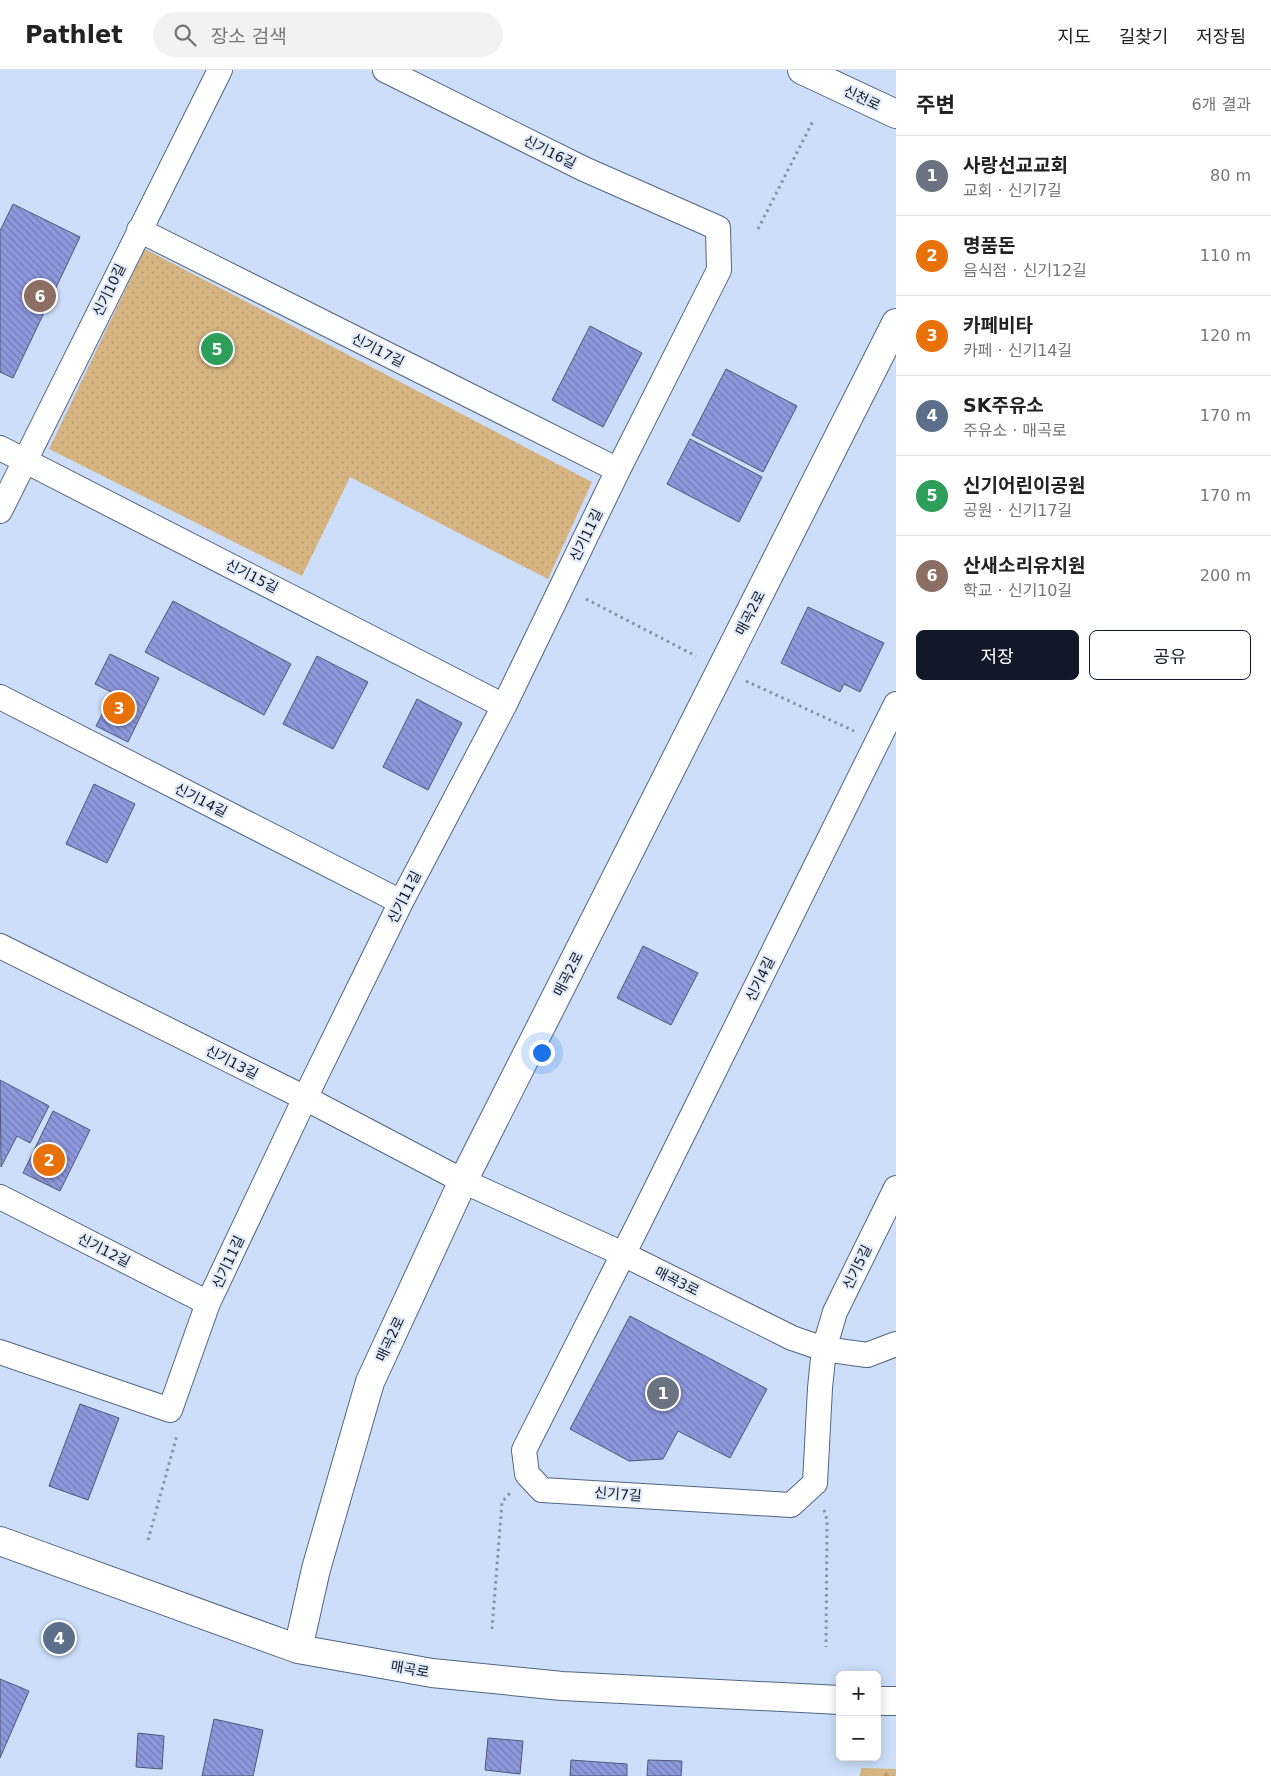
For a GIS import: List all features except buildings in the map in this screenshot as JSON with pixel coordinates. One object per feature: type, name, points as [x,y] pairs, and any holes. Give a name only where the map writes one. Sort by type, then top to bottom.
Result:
[{"type":"street","name":"신기10길","points":[[0,511],[220,70]]},
{"type":"street","name":"신기16길","points":[[385,70],[584,169],[718,228]]},
{"type":"street","name":"신천로","points":[[807,71],[896,114]]},
{"type":"street","name":"신기11길","points":[[170,1410],[208,1302],[305,1098],[401,902],[504,706],[618,470],[719,270],[718,228]]},
{"type":"street","name":"신기17길","points":[[139,230],[618,470]]},
{"type":"street","name":"매곡2로","points":[[298,1649],[316,1569],[370,1382],[463,1181],[896,323]]},
{"type":"street","name":"신기15길","points":[[0,448],[504,706]]},
{"type":"street","name":"신기14길","points":[[0,697],[401,902]]},
{"type":"street","name":"신기4길","points":[[623,1254],[896,704]]},
{"type":"street","name":"신기13길","points":[[0,946],[305,1098],[463,1181]]},
{"type":"street","name":"매곡3로","points":[[463,1181],[623,1254],[792,1338],[824,1349],[867,1355],[896,1344]]},
{"type":"street","name":"신기5길","points":[[824,1349],[835,1312],[896,1188]]},
{"type":"street","name":"신기12길","points":[[0,1197],[208,1302]]},
{"type":"street","points":[[527,1474],[524,1450],[623,1254]]},
{"type":"street","points":[[815,1483],[824,1349]]},
{"type":"street","points":[[0,1352],[170,1410]]},
{"type":"street","name":"신기7길","points":[[527,1474],[542,1490],[791,1505],[815,1483]]},
{"type":"street","name":"매곡로","points":[[0,1541],[298,1649],[432,1673],[544,1684],[836,1700]]},
{"type":"street","points":[[881,1701],[896,1701]]},
{"type":"path","points":[[758,229],[814,119]]},
{"type":"path","points":[[578,595],[700,658]]},
{"type":"path","points":[[743,680],[856,732]]},
{"type":"path","points":[[148,1540],[177,1435],[170,1410]]},
{"type":"path","points":[[492,1629],[502,1502],[527,1474]]},
{"type":"path","points":[[815,1483],[827,1520],[826,1647]]},
{"type":"green space","points":[[145,249],[592,482],[548,579],[350,477],[302,576],[49,449]]},
{"type":"green space","points":[[861,1768],[896,1769],[896,1776],[860,1776]]},
{"type":"place","name":"산새소리유치원","points":[[40,296]]},
{"type":"place","name":"신기어린이공원","points":[[217,349]]},
{"type":"place","name":"카페비타","points":[[119,708]]},
{"type":"place","name":"명품돈","points":[[49,1160]]},
{"type":"place","name":"사랑선교교회","points":[[663,1393]]},
{"type":"place","name":"SK주유소","points":[[59,1638]]}]
